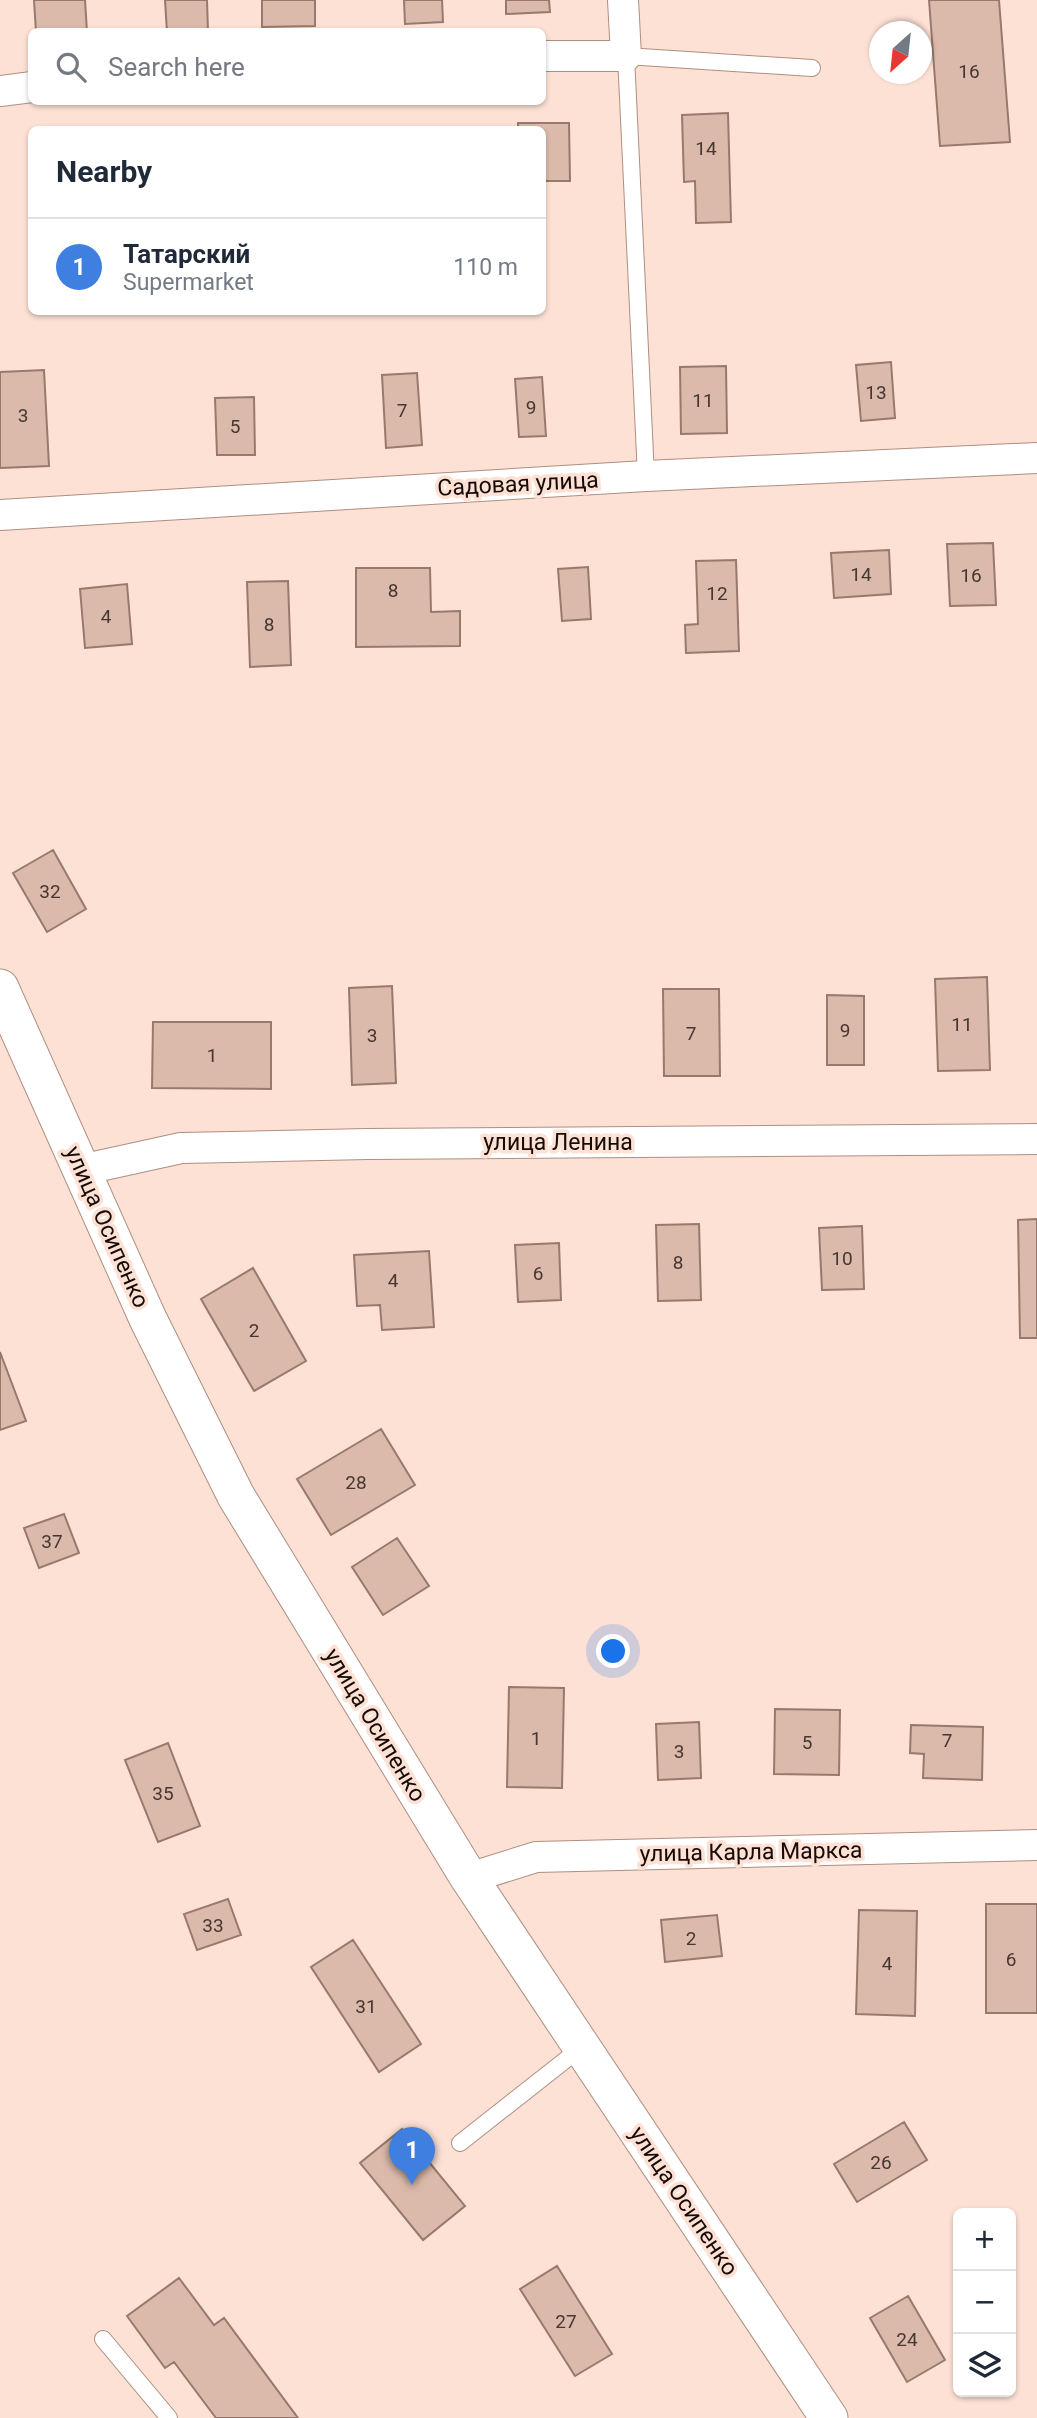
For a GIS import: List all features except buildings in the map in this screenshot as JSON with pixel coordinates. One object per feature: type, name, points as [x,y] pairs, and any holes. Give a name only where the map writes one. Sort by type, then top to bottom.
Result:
[{"type":"street","points":[[546,57],[626,56],[623,0]]},
{"type":"street","points":[[0,91],[28,88]]},
{"type":"street","name":"Садовая улица","points":[[0,515],[646,476],[1037,458]]},
{"type":"street","name":"улица Осипенко","points":[[0,988],[148,1319],[236,1496],[469,1878],[829,2418]]},
{"type":"street","name":"улица Ленина","points":[[81,1170],[181,1147],[1037,1139]]},
{"type":"street","name":"улица Карла Маркса","points":[[469,1878],[536,1857],[1037,1845]]},
{"type":"lane","points":[[646,476],[626,56],[812,68]]},
{"type":"lane","points":[[460,2143],[582,2047]]},
{"type":"lane","points":[[103,2339],[169,2418]]},
{"type":"place","name":"Татарский","points":[[412,2185]]}]
